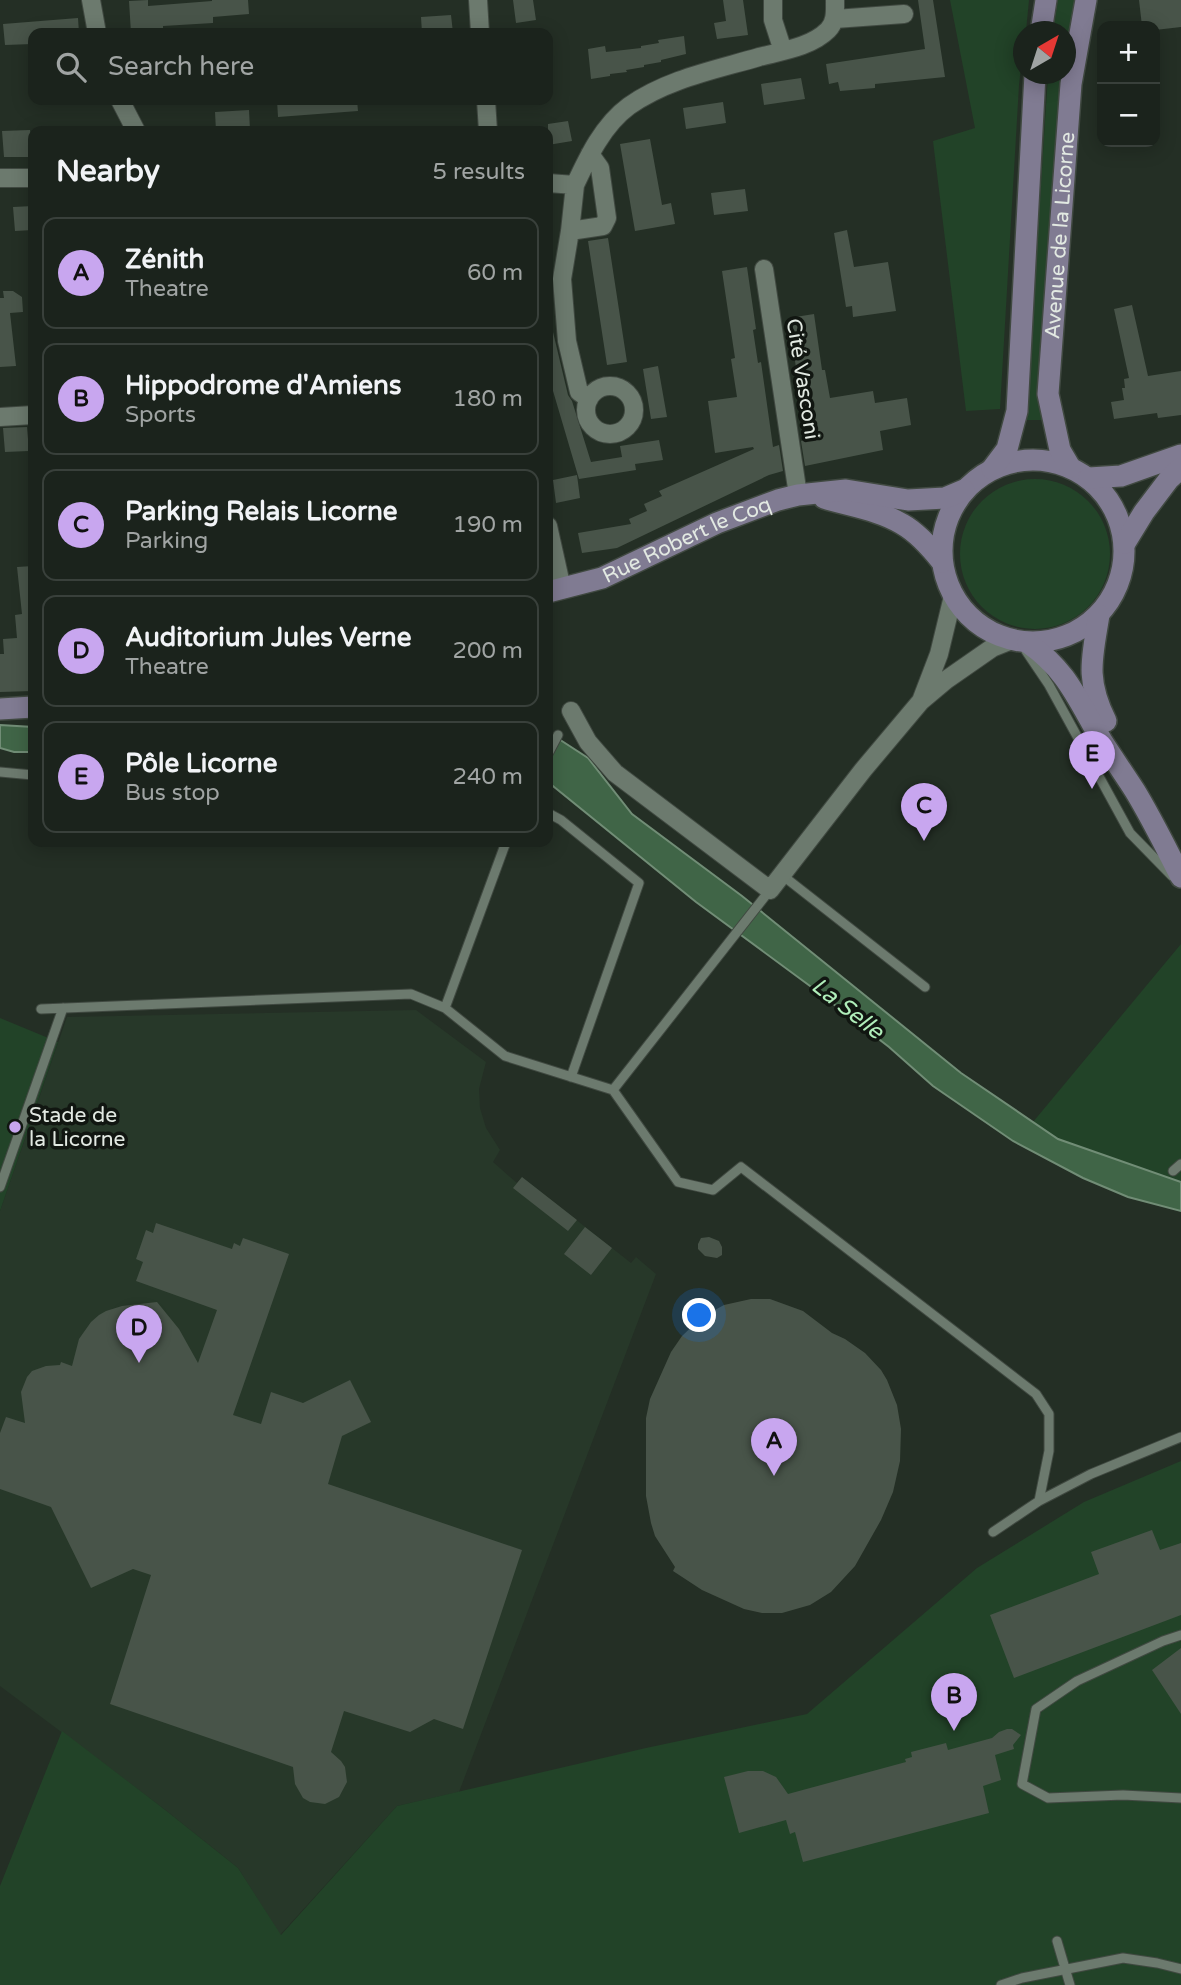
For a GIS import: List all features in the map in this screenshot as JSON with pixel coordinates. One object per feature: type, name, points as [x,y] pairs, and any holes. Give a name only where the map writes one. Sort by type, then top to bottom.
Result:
[{"type":"main road","points":[[1043,21],[1046,0]]},
{"type":"main road","name":"Avenue de la Licorne","points":[[1070,467],[1060,450],[1048,394],[1071,84],[1086,0]]},
{"type":"main road","name":"Avenue de la Licorne","points":[[992,469],[1007,449],[1017,411],[1034,84]]},
{"type":"main road","points":[[1089,478],[1121,475],[1181,454]]},
{"type":"main road","points":[[1020,641],[1048,642],[1067,636],[1100,615],[1120,582],[1124,562],[1125,543],[1119,518],[1107,496],[1089,478],[1070,467],[1044,460],[1018,461],[992,469],[977,478],[964,491],[953,506],[946,524],[942,542],[944,573],[953,596],[978,624],[994,634],[1020,641],[1043,653],[1065,676],[1135,792],[1181,877]]},
{"type":"main road","points":[[1125,543],[1144,512],[1181,468]]},
{"type":"main road","name":"Rue Robert le Coq","points":[[555,591],[603,578],[717,523],[778,500],[846,490],[908,500],[945,498],[964,491]]},
{"type":"main road","points":[[805,495],[881,514],[903,524],[928,545],[942,562]]},
{"type":"main road","points":[[1100,615],[1092,659],[1092,684],[1097,704],[1135,792]]},
{"type":"main road","points":[[0,709],[28,707]]},
{"type":"street","points":[[91,0],[96,28]]},
{"type":"street","points":[[478,0],[480,28]]},
{"type":"street","points":[[773,0],[773,20],[783,51]]},
{"type":"street","points":[[589,399],[579,392],[567,341],[562,279],[575,185],[590,153],[611,123],[628,107],[659,89],[693,76],[817,39],[830,28],[835,19],[835,0]]},
{"type":"street","points":[[835,19],[904,14]]},
{"type":"street","points":[[123,105],[133,126]]},
{"type":"street","points":[[486,105],[488,126]]},
{"type":"street","points":[[570,231],[603,226],[607,218],[600,168],[590,153]]},
{"type":"street","points":[[0,178],[28,178]]},
{"type":"street","points":[[553,183],[575,185]]},
{"type":"street","name":"Cité Vasconi","points":[[764,269],[805,495]]},
{"type":"street","points":[[0,417],[28,415]]},
{"type":"street","points":[[553,572],[555,591]]},
{"type":"street","points":[[921,701],[939,654],[953,596]]},
{"type":"street","points":[[571,711],[588,742],[615,773],[765,897],[863,770],[921,701],[992,648],[1020,641]]},
{"type":"lane","points":[[0,164],[0,178]]},
{"type":"lane","points":[[1020,641],[1049,685],[1130,833],[1181,884]]},
{"type":"lane","points":[[553,744],[558,735]]},
{"type":"lane","points":[[0,772],[28,775]]},
{"type":"lane","points":[[553,816],[639,883],[571,1077]]},
{"type":"lane","points":[[445,1008],[504,847]]},
{"type":"lane","points":[[782,875],[925,987]]},
{"type":"lane","points":[[613,1090],[765,897]]},
{"type":"lane","points":[[41,1009],[411,994],[445,1008],[505,1056],[613,1090],[678,1182],[713,1190],[741,1167],[1037,1394],[1049,1414],[1049,1451],[1039,1501]]},
{"type":"lane","points":[[0,1187],[63,1008]]},
{"type":"lane","points":[[1172,1171],[1181,1164]]},
{"type":"lane","points":[[993,1532],[1039,1501],[1091,1474],[1181,1437]]},
{"type":"lane","points":[[1181,1635],[1077,1681],[1036,1709],[1022,1784],[1048,1798],[1123,1795],[1181,1798]]},
{"type":"lane","points":[[1057,1941],[1070,1985]]},
{"type":"lane","points":[[1001,1985],[1022,1978],[1123,1958],[1181,1969]]},
{"type":"shaded area","points":[[950,0],[1029,0],[1027,21],[1013,21],[1013,84],[1019,84],[1000,409],[966,411],[933,141],[975,128]]},
{"type":"shaded area","points":[[1058,0],[1075,0],[1072,21],[1055,21]]},
{"type":"shaded area","points":[[1047,84],[1061,84],[1041,388],[1042,420],[1026,420]]},
{"type":"shaded area","points":[[1035,479],[1064,485],[1088,501],[1104,525],[1110,554],[1104,583],[1088,607],[1064,623],[1035,629],[1006,623],[982,607],[966,583],[960,554],[966,525],[982,501],[1006,485]]},
{"type":"shaded area","points":[[1181,944],[1181,1182],[1058,1139],[1033,1122]]},
{"type":"shaded area","points":[[416,1010],[486,1062],[479,1089],[480,1108],[486,1128],[500,1150],[493,1162],[517,1183],[522,1177],[631,1263],[636,1257],[656,1274],[459,1792],[397,1806],[280,1935],[238,1868],[0,1686],[0,1211],[67,1017]]},
{"type":"shaded area","name":"Stade de la Licorne","points":[[0,1018],[58,1042],[0,1211]]},
{"type":"shaded area","points":[[1181,1461],[1181,1985],[0,1985],[0,1886],[62,1731],[238,1868],[281,1935],[397,1806],[807,1714],[977,1568],[1084,1502]]},
{"type":"water","points":[[0,725],[28,727],[28,752],[0,748]]},
{"type":"water","name":"La Selle","points":[[553,735],[588,758],[632,814],[742,896],[961,1073],[1058,1139],[1181,1182],[1181,1211],[1128,1197],[1083,1178],[1013,1141],[933,1086],[889,1047],[696,902],[553,786]]},
{"type":"building","points":[[148,0],[148,6],[212,0],[248,0],[249,14],[213,17],[213,23],[131,28],[129,1]]},
{"type":"building","points":[[513,0],[533,0],[536,20],[516,23]]},
{"type":"building","points":[[723,0],[743,0],[748,35],[717,39],[714,23],[726,21]]},
{"type":"building","points":[[918,0],[933,0],[945,77],[875,84],[875,88],[840,91],[838,82],[829,84],[826,64],[925,49]]},
{"type":"building","points":[[1139,0],[1181,0],[1181,27],[1160,29],[1160,21],[1141,21]]},
{"type":"building","points":[[451,15],[452,28],[422,28],[421,17]]},
{"type":"building","points":[[78,18],[79,28],[28,28],[28,44],[5,45],[3,24]]},
{"type":"building","points":[[684,36],[686,54],[626,70],[627,72],[591,79],[588,49],[605,46],[606,52],[641,48],[659,43],[658,40]]},
{"type":"building","points":[[801,78],[805,99],[764,105],[761,84]]},
{"type":"building","points":[[723,102],[726,123],[686,129],[683,108]]},
{"type":"building","points":[[277,105],[357,105],[358,111],[278,117]]},
{"type":"building","points":[[249,110],[250,126],[216,126],[215,112]]},
{"type":"building","points":[[568,121],[572,141],[553,144],[553,126],[548,124]]},
{"type":"building","points":[[28,130],[28,157],[4,157],[2,131]]},
{"type":"building","points":[[650,139],[662,205],[671,203],[675,224],[635,231],[620,144]]},
{"type":"building","points":[[745,189],[748,211],[714,215],[711,193]]},
{"type":"building","points":[[28,206],[28,230],[15,231],[13,207]]},
{"type":"building","points":[[847,230],[854,267],[888,262],[896,311],[853,317],[852,306],[846,307],[834,233]]},
{"type":"building","points":[[608,238],[627,362],[607,365],[588,241]]},
{"type":"building","points":[[747,267],[758,363],[761,362],[773,447],[779,445],[783,471],[769,475],[617,548],[582,553],[578,533],[631,524],[629,519],[647,511],[644,504],[662,496],[659,491],[754,449],[715,453],[708,401],[737,397],[731,359],[735,358],[722,271]]},
{"type":"building","points":[[3,291],[13,291],[22,297],[23,312],[10,313],[16,366],[0,367],[0,298],[4,298]]},
{"type":"building","points":[[1132,305],[1148,376],[1181,371],[1181,415],[1158,418],[1157,413],[1114,419],[1111,402],[1124,400],[1124,379],[1129,378],[1114,309]]},
{"type":"building","points":[[814,314],[822,370],[825,370],[830,398],[873,391],[875,403],[907,398],[911,425],[880,431],[883,450],[805,466],[801,441],[806,439],[789,318]]},
{"type":"building","points":[[553,332],[568,395],[591,462],[622,457],[620,446],[659,440],[663,460],[635,464],[636,470],[579,479],[553,391]]},
{"type":"building","points":[[658,366],[667,417],[651,419],[643,369]]},
{"type":"building","points":[[27,427],[28,451],[5,452],[3,428]]},
{"type":"building","points":[[577,475],[580,498],[556,503],[553,480]]},
{"type":"building","points":[[28,566],[28,691],[0,692],[0,654],[4,654],[3,639],[17,638],[15,615],[22,614],[17,567]]},
{"type":"building","points":[[522,1177],[577,1220],[568,1231],[513,1188]]},
{"type":"building","points":[[156,1223],[232,1249],[234,1243],[240,1246],[243,1238],[289,1254],[233,1415],[261,1424],[271,1392],[303,1403],[350,1380],[371,1422],[342,1436],[328,1484],[522,1550],[463,1729],[434,1719],[410,1732],[344,1711],[331,1752],[345,1767],[347,1782],[339,1797],[325,1804],[303,1798],[295,1784],[293,1767],[110,1704],[151,1575],[133,1569],[91,1588],[51,1507],[0,1489],[0,1433],[6,1417],[25,1423],[21,1392],[27,1377],[32,1371],[60,1365],[61,1362],[72,1366],[79,1339],[99,1315],[122,1306],[157,1302],[179,1329],[198,1363],[217,1310],[136,1281],[143,1262],[136,1259],[146,1230],[153,1233]]},
{"type":"building","points":[[585,1227],[612,1248],[591,1275],[564,1254]]},
{"type":"building","points":[[709,1237],[719,1241],[722,1247],[722,1255],[717,1258],[705,1256],[698,1249],[701,1238]]},
{"type":"building","points":[[751,1299],[770,1299],[803,1311],[865,1353],[887,1380],[897,1405],[901,1429],[900,1461],[893,1492],[881,1520],[855,1566],[831,1592],[810,1605],[782,1613],[744,1609],[702,1590],[673,1571],[675,1567],[655,1536],[646,1496],[646,1418],[650,1399],[671,1352],[682,1336],[702,1317],[724,1305]]},
{"type":"building","points":[[1152,1530],[1160,1550],[1181,1543],[1181,1615],[1014,1678],[990,1615],[1099,1574],[1091,1552]]},
{"type":"building","points":[[1181,1648],[1181,1714],[1152,1670]]},
{"type":"building","points":[[1007,1729],[1021,1735],[1013,1745],[1014,1749],[995,1755],[1001,1780],[983,1786],[989,1813],[803,1862],[795,1832],[790,1834],[786,1820],[739,1833],[724,1777],[748,1771],[763,1771],[776,1777],[788,1794],[906,1762],[905,1759],[912,1757],[911,1752],[946,1743],[948,1750],[992,1738]]},
{"type":"place","name":"Pôle Licorne","points":[[1092,789]]},
{"type":"place","name":"Parking Relais Licorne","points":[[924,841]]},
{"type":"place","name":"Stade de la Licorne","points":[[15,1127]]},
{"type":"place","name":"Auditorium Jules Verne","points":[[139,1363]]},
{"type":"place","name":"Zénith","points":[[774,1476]]},
{"type":"place","name":"Hippodrome d'Amiens","points":[[954,1731]]}]
